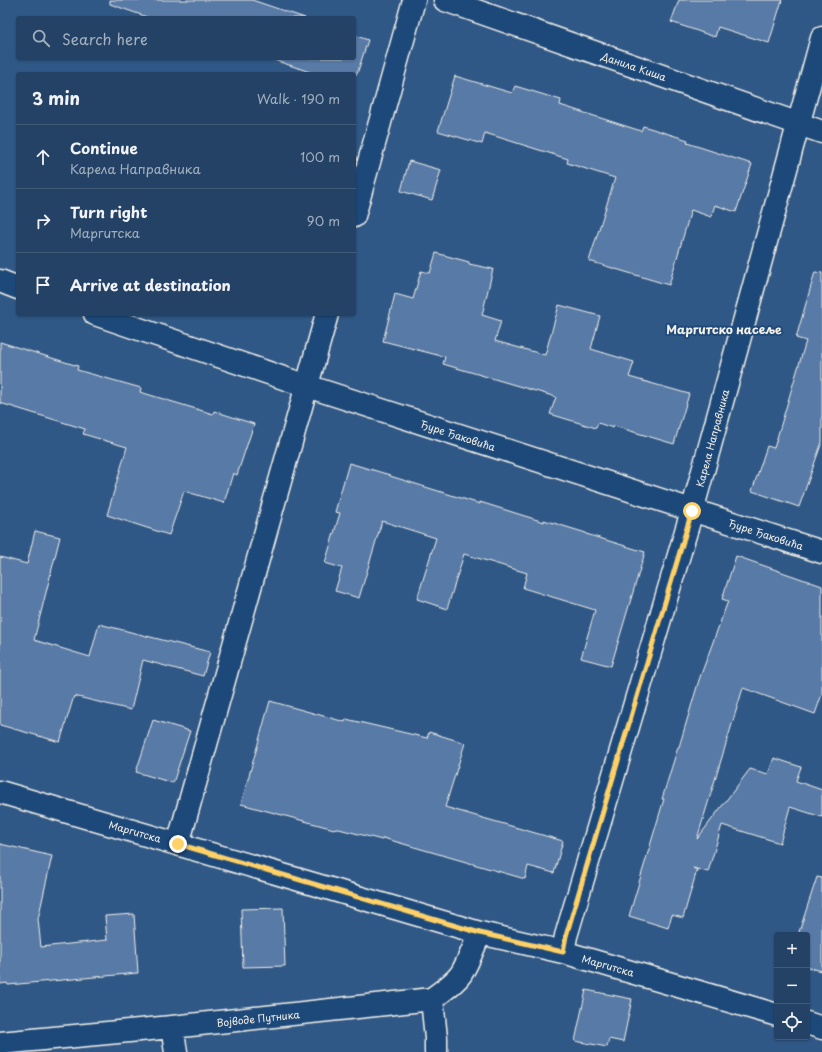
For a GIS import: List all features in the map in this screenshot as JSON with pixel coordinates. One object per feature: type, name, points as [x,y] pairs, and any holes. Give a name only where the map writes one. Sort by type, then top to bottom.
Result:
[{"type":"street","points":[[356,209],[414,0]]},
{"type":"street","name":"Данила Киша","points":[[445,0],[822,132]]},
{"type":"street","name":"Карела Направника","points":[[563,952],[566,936],[692,511],[822,38]]},
{"type":"street","points":[[0,282],[16,287]]},
{"type":"street","name":"Ђуре Ђаковића","points":[[101,316],[307,386],[822,552]]},
{"type":"street","points":[[178,844],[326,316]]},
{"type":"street","name":"Маргитска","points":[[0,792],[480,933],[563,952],[774,1014]]},
{"type":"street","points":[[436,1052],[432,999],[460,975],[480,933]]},
{"type":"street","name":"Војводе Путника","points":[[0,1043],[172,1027],[432,999]]},
{"type":"street","points":[[810,1025],[822,1028]]},
{"type":"street","points":[[172,1027],[176,1052]]},
{"type":"building","points":[[110,0],[252,0],[299,16],[144,16],[110,4]]},
{"type":"building","points":[[679,0],[782,0],[769,43],[718,27],[715,37],[671,22]]},
{"type":"building","points":[[356,36],[368,40],[357,74],[356,72],[310,72],[274,60],[356,60]]},
{"type":"building","points":[[455,76],[512,93],[515,86],[561,100],[560,105],[641,131],[643,126],[688,140],[687,143],[752,164],[736,212],[715,205],[711,217],[691,210],[669,285],[589,261],[615,178],[567,163],[568,159],[485,133],[482,144],[438,131]]},
{"type":"building","points":[[409,161],[441,170],[432,200],[401,191]]},
{"type":"building","points":[[436,253],[469,262],[469,264],[493,269],[482,315],[501,321],[495,341],[545,355],[559,305],[600,316],[591,349],[634,362],[629,377],[689,394],[674,444],[614,426],[613,428],[598,423],[596,428],[550,414],[556,397],[443,364],[445,357],[383,341],[395,294],[413,299],[421,271],[430,273]]},
{"type":"building","points":[[815,272],[822,273],[822,442],[799,507],[752,491],[767,446],[774,448],[806,341],[796,338]]},
{"type":"building","points":[[0,342],[78,366],[77,370],[141,388],[140,392],[213,414],[214,411],[254,424],[237,475],[233,473],[224,503],[184,491],[169,535],[107,515],[127,447],[83,434],[85,429],[0,403]]},
{"type":"building","points":[[349,463],[480,504],[480,502],[544,522],[544,520],[645,552],[611,666],[581,658],[595,610],[523,588],[527,573],[464,554],[447,609],[417,599],[436,538],[382,521],[359,598],[335,591],[342,568],[325,563],[340,513],[335,512]]},
{"type":"building","points":[[35,531],[60,537],[34,640],[90,657],[99,624],[210,652],[203,676],[143,660],[131,710],[74,696],[60,742],[0,725],[0,557],[27,564]]},
{"type":"building","points":[[736,556],[822,586],[822,694],[815,714],[743,688],[697,839],[750,769],[768,774],[774,758],[801,767],[796,781],[822,790],[822,817],[790,807],[780,843],[722,825],[708,872],[693,868],[697,870],[683,918],[672,915],[668,928],[629,916],[664,799],[662,799],[699,680],[728,601],[722,599]]},
{"type":"building","points":[[270,701],[345,722],[346,719],[427,738],[429,732],[465,743],[445,807],[563,841],[554,873],[528,866],[525,879],[383,838],[382,840],[334,829],[241,804]]},
{"type":"building","points":[[153,720],[190,731],[173,783],[136,772]]},
{"type":"building","points":[[0,844],[52,856],[38,919],[41,947],[107,940],[105,916],[134,914],[138,973],[8,985],[7,983],[0,984]]},
{"type":"building","points":[[817,877],[822,878],[822,971],[810,968],[810,932],[799,932]]},
{"type":"building","points":[[283,908],[285,966],[243,967],[241,909]]},
{"type":"building","points":[[586,990],[632,999],[623,1042],[609,1039],[607,1047],[575,1041]]},
{"type":"district","name":"Маргитско насеље","points":[[724,329]]},
{"type":"route","points":[[178,844],[480,933],[563,952],[566,936],[692,511]]}]
